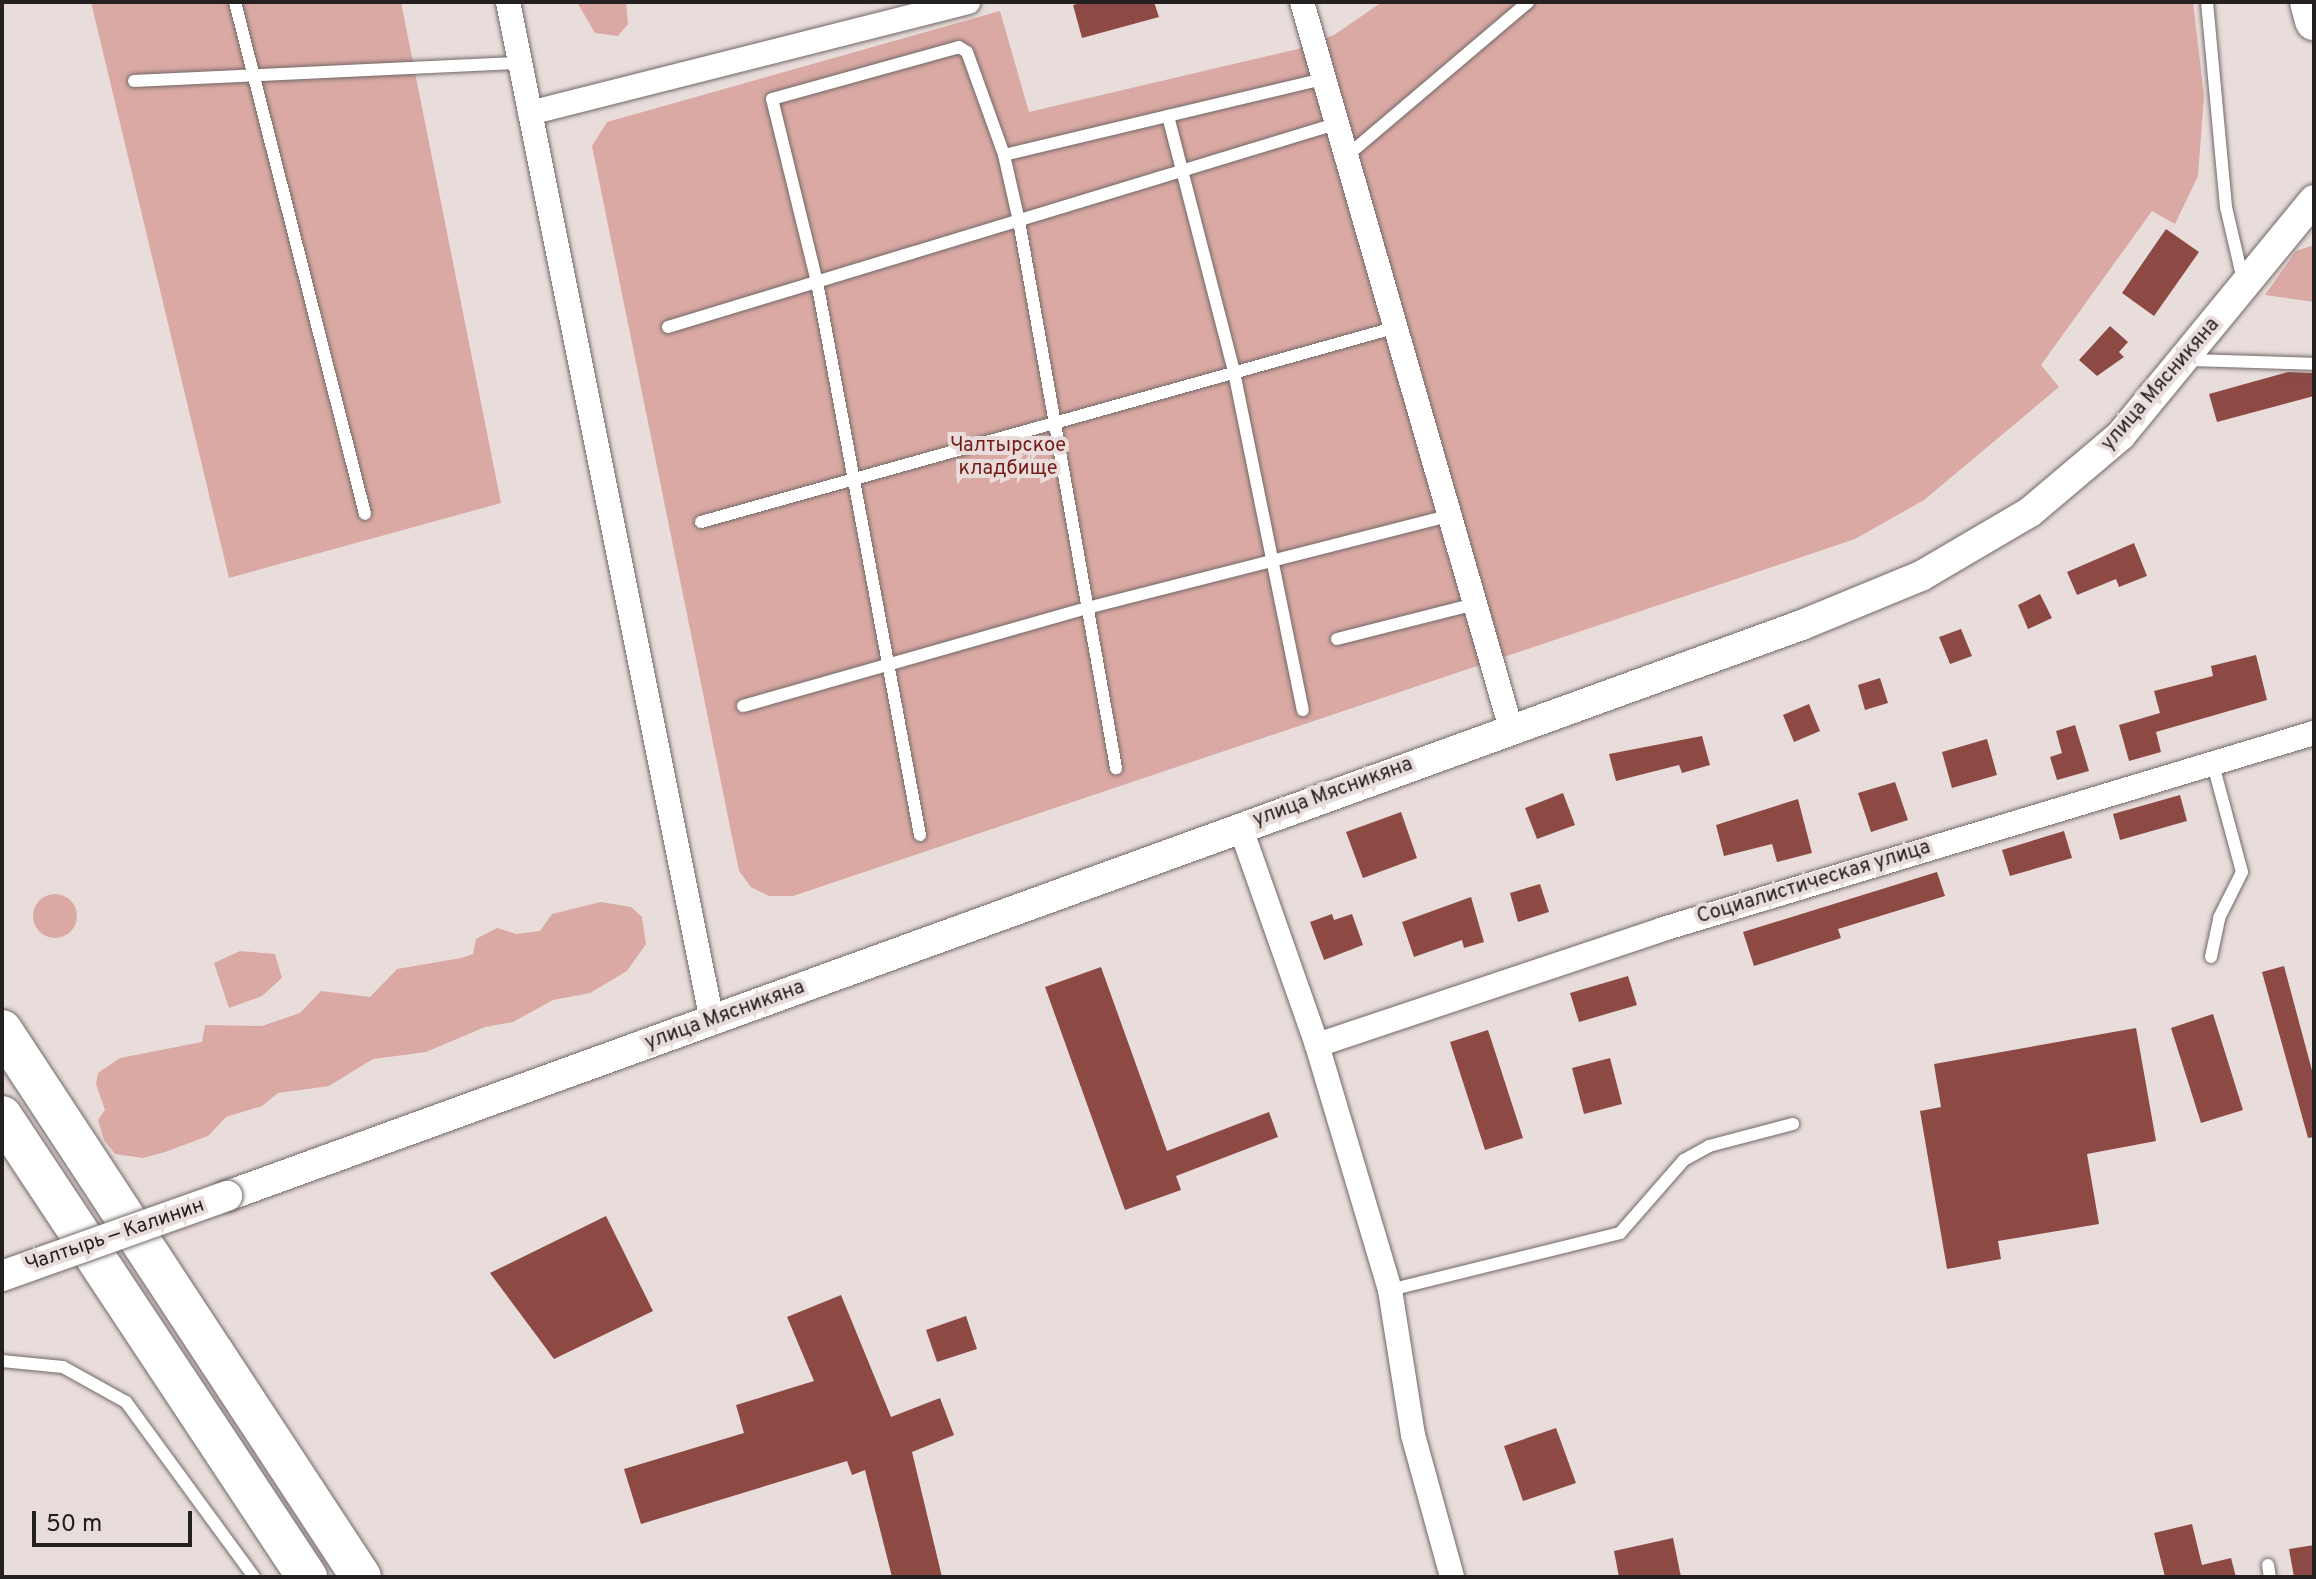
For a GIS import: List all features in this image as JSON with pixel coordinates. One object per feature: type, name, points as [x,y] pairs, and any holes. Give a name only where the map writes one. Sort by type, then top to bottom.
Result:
[{"type":"highway","points":[[2,1030],[361,1577]]},
{"type":"highway","points":[[2,1116],[307,1577]]},
{"type":"main road","points":[[2309,2],[2314,21]]},
{"type":"street","points":[[508,2],[712,1021]]},
{"type":"street","points":[[530,113],[968,2]]},
{"type":"street","points":[[1302,2],[1349,154],[1445,517],[1511,729]]},
{"type":"street","name":"улица Мясникяна","points":[[227,1196],[1846,608],[1977,546],[2077,476],[2189,360],[2314,200]]},
{"type":"street","name":"Социалистическая улица","points":[[1317,1045],[1663,929],[2212,761],[2314,733]]},
{"type":"street","points":[[1240,826],[1317,1045],[1390,1290],[1413,1435],[1452,1577]]},
{"type":"street","name":"Чалтырь — Калинин","points":[[2,1276],[227,1196]]},
{"type":"lane","points":[[235,2],[365,514]]},
{"type":"lane","points":[[1349,154],[1528,2]]},
{"type":"lane","points":[[2207,2],[2226,207],[2245,285]]},
{"type":"lane","points":[[920,835],[817,282],[772,99],[959,47],[1004,155],[1019,221],[1116,768]]},
{"type":"lane","points":[[134,81],[521,63]]},
{"type":"lane","points":[[1004,155],[1324,79]]},
{"type":"lane","points":[[1168,116],[1234,372],[1277,560],[1303,710]]},
{"type":"lane","points":[[668,327],[1339,123]]},
{"type":"lane","points":[[701,522],[1397,327]]},
{"type":"lane","points":[[2189,360],[2314,364]]},
{"type":"lane","points":[[743,706],[1087,608],[1445,517]]},
{"type":"lane","points":[[1337,639],[1471,605]]},
{"type":"lane","points":[[2211,957],[2219,918],[2242,872],[2212,761]]},
{"type":"lane","points":[[1390,1290],[1620,1233],[1684,1160],[1709,1146],[1793,1124]]},
{"type":"lane","points":[[2,1361],[63,1367],[126,1402],[168,1452],[254,1577]]},
{"type":"green space","points":[[91,2],[401,2],[501,503],[229,578]]},
{"type":"green space","points":[[577,2],[626,2],[628,24],[618,36],[595,33]]},
{"type":"green space","name":"Чалтырское кладбище","points":[[1382,2],[2193,2],[2204,96],[2198,176],[2175,224],[2152,211],[2041,365],[2059,387],[1924,500],[1855,539],[793,896],[769,896],[751,887],[739,871],[592,146],[607,122],[1000,11],[1029,112],[1298,49],[1334,35]]},
{"type":"green space","points":[[2314,245],[2314,302],[2265,295],[2296,251]]},
{"type":"green space","points":[[55,894],[70,901],[77,916],[70,931],[55,938],[40,931],[33,916],[40,901]]},
{"type":"green space","points":[[601,902],[631,907],[642,917],[646,944],[627,971],[590,993],[553,1000],[513,1022],[485,1027],[426,1052],[373,1059],[329,1086],[278,1093],[262,1106],[226,1117],[208,1136],[165,1152],[143,1158],[115,1154],[104,1140],[98,1120],[105,1110],[96,1084],[98,1073],[120,1058],[202,1042],[205,1025],[262,1026],[300,1013],[321,991],[370,997],[397,969],[461,958],[473,954],[476,939],[497,928],[516,934],[540,931],[552,914]]},
{"type":"green space","points":[[240,951],[275,954],[282,978],[262,996],[229,1008],[214,963]]},
{"type":"building","points":[[1084,2],[1154,2],[1159,17],[1082,38],[1073,5]]},
{"type":"building","points":[[2166,229],[2199,252],[2154,316],[2122,293]]},
{"type":"building","points":[[2110,326],[2128,342],[2119,352],[2124,357],[2097,376],[2079,360]]},
{"type":"building","points":[[2288,372],[2314,373],[2314,396],[2217,422],[2209,394]]},
{"type":"building","points":[[2134,543],[2147,576],[2119,587],[2116,579],[2077,595],[2067,572]]},
{"type":"building","points":[[2040,594],[2052,618],[2028,629],[2018,605]]},
{"type":"building","points":[[1961,629],[1972,656],[1950,664],[1939,637]]},
{"type":"building","points":[[2256,655],[2267,700],[2156,732],[2161,752],[2129,761],[2119,725],[2160,713],[2154,691],[2213,676],[2211,666]]},
{"type":"building","points":[[1880,678],[1888,703],[1865,710],[1858,685]]},
{"type":"building","points":[[1809,704],[1820,731],[1794,742],[1783,715]]},
{"type":"building","points":[[2075,725],[2089,771],[2057,780],[2050,757],[2062,753],[2056,731]]},
{"type":"building","points":[[1702,736],[1710,765],[1682,773],[1679,765],[1616,781],[1609,754]]},
{"type":"building","points":[[1987,739],[1997,775],[1952,788],[1942,752]]},
{"type":"building","points":[[1895,782],[1908,820],[1871,832],[1858,793]]},
{"type":"building","points":[[1563,793],[1575,825],[1537,839],[1525,808]]},
{"type":"building","points":[[2180,795],[2187,821],[2120,840],[2113,814]]},
{"type":"building","points":[[1798,799],[1812,853],[1777,862],[1772,844],[1724,856],[1716,825]]},
{"type":"building","points":[[1401,812],[1417,858],[1363,878],[1346,832]]},
{"type":"building","points":[[2064,831],[2072,858],[2010,876],[2002,850]]},
{"type":"building","points":[[1937,872],[1945,896],[1838,929],[1841,938],[1754,966],[1743,932]]},
{"type":"building","points":[[1540,884],[1549,912],[1518,922],[1510,893]]},
{"type":"building","points":[[1471,897],[1484,942],[1464,948],[1462,940],[1414,957],[1402,922]]},
{"type":"building","points":[[1332,914],[1334,920],[1352,914],[1363,945],[1324,960],[1310,922]]},
{"type":"building","points":[[2284,966],[2314,1078],[2314,1137],[2308,1138],[2262,972]]},
{"type":"building","points":[[1101,967],[1167,1151],[1269,1112],[1278,1137],[1176,1176],[1181,1190],[1125,1210],[1045,987]]},
{"type":"building","points":[[1628,976],[1637,1005],[1579,1022],[1570,993]]},
{"type":"building","points":[[2213,1014],[2243,1110],[2201,1123],[2171,1028]]},
{"type":"building","points":[[2136,1028],[2156,1141],[2087,1154],[2099,1224],[1998,1241],[2001,1259],[1947,1269],[1920,1111],[1941,1107],[1934,1064]]},
{"type":"building","points":[[1488,1030],[1523,1138],[1485,1150],[1450,1042]]},
{"type":"building","points":[[1610,1058],[1622,1104],[1584,1114],[1572,1068]]},
{"type":"building","points":[[606,1216],[653,1311],[554,1359],[490,1273]]},
{"type":"building","points":[[841,1295],[891,1417],[940,1398],[954,1435],[912,1452],[942,1577],[892,1577],[865,1470],[852,1475],[847,1461],[641,1524],[624,1469],[744,1433],[736,1405],[814,1381],[787,1317]]},
{"type":"building","points":[[966,1316],[977,1349],[937,1362],[926,1330]]},
{"type":"building","points":[[1556,1428],[1576,1483],[1523,1501],[1504,1446]]},
{"type":"building","points":[[2192,1524],[2202,1565],[2231,1558],[2236,1577],[2165,1577],[2154,1533]]},
{"type":"building","points":[[1673,1538],[1681,1577],[1619,1577],[1614,1551]]},
{"type":"building","points":[[2314,1545],[2314,1577],[2294,1577],[2289,1549]]}]
